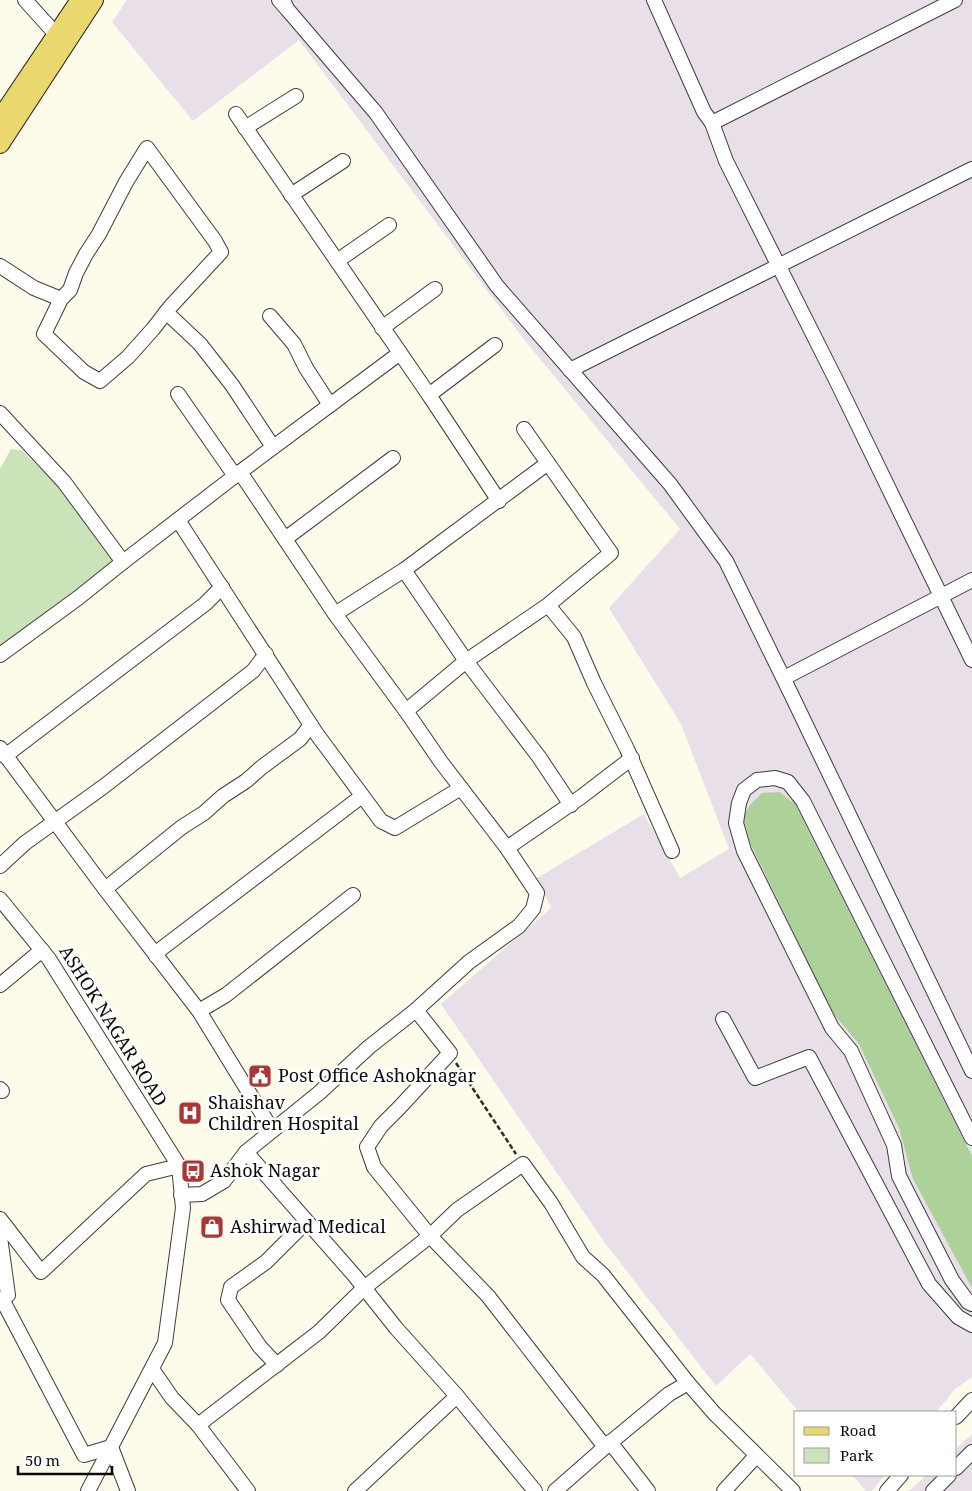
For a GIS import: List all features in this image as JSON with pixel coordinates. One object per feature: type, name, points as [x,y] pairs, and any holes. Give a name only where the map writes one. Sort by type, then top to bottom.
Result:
[{"type":"main road","points":[[0,144],[60,40],[80,0]]},
{"type":"main road","points":[[0,119],[60,40],[94,0]]},
{"type":"street","points":[[25,0],[60,40]]},
{"type":"street","points":[[654,0],[704,112],[712,123],[726,161],[838,384],[972,660]]},
{"type":"street","points":[[712,123],[955,0]]},
{"type":"street","points":[[283,3],[376,113],[497,286],[670,484],[726,561],[972,1071]]},
{"type":"street","points":[[245,128],[296,96]]},
{"type":"street","points":[[236,114],[499,501]]},
{"type":"street","points":[[147,148],[221,252],[128,357],[100,381],[84,372],[44,334],[61,299],[70,290],[86,254],[147,148]]},
{"type":"street","points":[[291,195],[342,161]]},
{"type":"street","points":[[570,370],[972,169]]},
{"type":"street","points":[[337,261],[389,225]]},
{"type":"street","points":[[0,266],[34,288],[61,299]]},
{"type":"street","points":[[382,328],[435,289]]},
{"type":"street","points":[[166,312],[200,344],[232,385],[273,447]]},
{"type":"street","points":[[270,316],[294,344],[306,368],[330,405]]},
{"type":"street","points":[[429,396],[494,345]]},
{"type":"street","points":[[0,655],[78,598],[237,474],[400,353]]},
{"type":"street","points":[[178,394],[285,540],[335,614],[441,762],[507,848],[537,893],[533,909],[519,926],[470,962],[319,1093],[246,1152],[224,1181],[202,1194],[181,1195]]},
{"type":"street","points":[[0,413],[64,482],[122,562]]},
{"type":"street","points":[[406,711],[466,661],[548,605],[611,553],[524,429]]},
{"type":"street","points":[[285,540],[393,458]]},
{"type":"street","points":[[335,614],[404,570],[548,463]]},
{"type":"street","points":[[178,520],[311,726],[381,821],[395,828],[461,788]]},
{"type":"street","points":[[404,570],[466,661],[539,757],[571,804]]},
{"type":"street","points":[[784,678],[972,580]]},
{"type":"street","points":[[222,587],[205,604],[3,752],[199,1011],[272,1130]]},
{"type":"street","points":[[548,605],[574,637],[594,683],[632,758],[672,851]]},
{"type":"street","points":[[0,866],[25,843],[55,823],[253,671],[266,654]]},
{"type":"street","points":[[105,889],[182,826],[204,813],[223,796],[246,781],[300,739],[311,726]]},
{"type":"street","points":[[507,848],[571,804],[632,758]]},
{"type":"street","points":[[972,1138],[804,800],[788,782],[774,778],[757,780],[744,790],[739,803],[736,823],[744,851],[832,1028],[851,1051],[894,1145],[899,1176],[952,1280],[968,1302],[972,1304]]},
{"type":"street","points":[[156,956],[161,949],[362,796]]},
{"type":"street","points":[[199,1011],[226,995],[353,895]]},
{"type":"street","name":"ASHOK NAGAR ROAD","points":[[0,899],[42,950],[178,1166],[183,1208],[166,1343],[88,1491]]},
{"type":"street","points":[[0,985],[42,950]]},
{"type":"street","points":[[416,1010],[450,1053],[381,1126],[367,1147],[374,1167],[430,1236],[488,1296],[607,1444],[648,1491]]},
{"type":"street","points":[[723,1019],[755,1078],[809,1057],[929,1284],[958,1317],[972,1326]]},
{"type":"street","points":[[246,1152],[364,1288],[396,1328],[457,1396],[535,1491]]},
{"type":"street","points":[[198,1426],[319,1332],[364,1288],[430,1236],[457,1210],[522,1164],[583,1257],[602,1275],[688,1383],[756,1456],[793,1491]]},
{"type":"street","points":[[0,1219],[40,1272],[146,1174],[178,1166]]},
{"type":"street","points":[[277,1365],[260,1347],[228,1300],[231,1287],[266,1262],[306,1222]]},
{"type":"street","points":[[0,1237],[8,1295],[1,1300],[84,1455],[111,1447],[128,1491]]},
{"type":"street","points":[[152,1368],[172,1398],[198,1426],[248,1491]]},
{"type":"street","points":[[555,1491],[607,1444],[669,1394],[688,1383]]},
{"type":"street","points":[[355,1491],[457,1396]]},
{"type":"street","points":[[957,1417],[972,1400]]},
{"type":"street","points":[[957,1467],[972,1452]]},
{"type":"street","points":[[724,1491],[756,1456]]},
{"type":"street","points":[[887,1491],[900,1476]]},
{"type":"street","points":[[933,1491],[948,1476]]},
{"type":"path","points":[[450,1053],[522,1164]]},
{"type":"shaded area","points":[[127,0],[972,0],[972,1377],[955,1389],[937,1411],[798,1411],[750,1354],[716,1386],[605,1243],[441,1004],[551,908],[537,878],[644,814],[680,878],[729,849],[681,724],[609,608],[680,529],[522,337],[299,40],[193,121],[112,22]]},
{"type":"shaded area","points":[[972,1434],[972,1491],[909,1491],[926,1476],[957,1476],[957,1448]]},
{"type":"shaded area","points":[[853,1476],[884,1476],[872,1491],[866,1491]]},
{"type":"green space","points":[[11,449],[21,450],[61,488],[116,560],[0,646],[0,469]]},
{"type":"green space","points":[[780,792],[796,805],[972,1156],[972,1288],[913,1179],[899,1128],[859,1044],[832,1012],[750,843],[743,816],[762,793]]},
{"type":"place","name":"Post Office Ashoknagar","points":[[260,1076]]},
{"type":"place","name":"Shaishav Children Hospital","points":[[190,1113]]},
{"type":"place","name":"Ashok Nagar","points":[[193,1171]]},
{"type":"place","name":"Ashirwad Medical","points":[[212,1227]]}]
